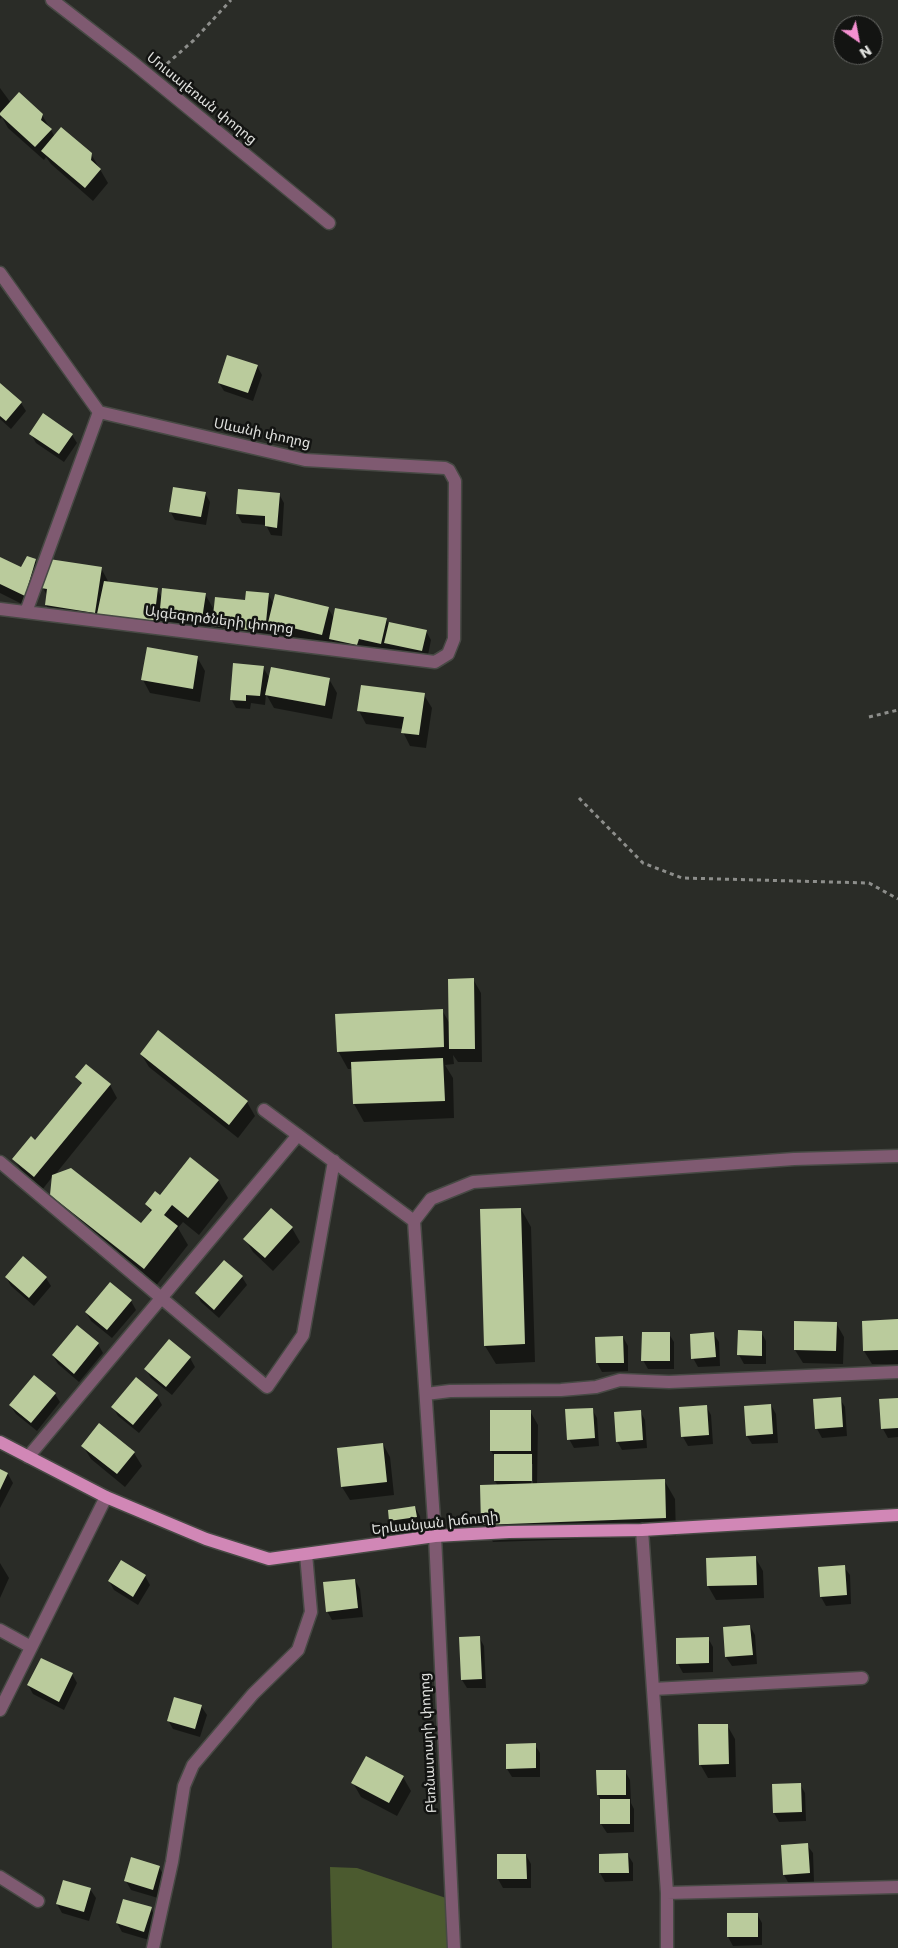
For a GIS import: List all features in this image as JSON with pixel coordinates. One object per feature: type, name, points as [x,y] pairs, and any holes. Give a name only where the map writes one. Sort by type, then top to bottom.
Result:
[{"type":"main road","name":"Երևանյան խճուղի","points":[[0,1442],[106,1497],[206,1539],[269,1559],[435,1536],[509,1532],[642,1530],[898,1515]]},
{"type":"street","name":"Մուսալեռան փողոց","points":[[52,0],[329,223]]},
{"type":"street","points":[[0,274],[99,412],[26,612]]},
{"type":"street","name":"Սևանի փողոց","points":[[99,412],[305,460],[445,468],[449,470],[455,481],[454,639],[448,654],[435,662]]},
{"type":"street","name":"Այգեգործների փողոց","points":[[0,609],[435,662]]},
{"type":"street","points":[[264,1110],[414,1221],[431,1199],[473,1182],[794,1159],[898,1156]]},
{"type":"street","points":[[28,1457],[298,1135]]},
{"type":"street","points":[[0,1162],[267,1387],[303,1335],[334,1161]]},
{"type":"street","name":"Բեռնատարի փողոց","points":[[414,1221],[435,1536],[454,1948]]},
{"type":"street","points":[[426,1394],[450,1391],[561,1390],[596,1387],[620,1380],[656,1382],[898,1372]]},
{"type":"street","points":[[0,1710],[106,1497]]},
{"type":"street","points":[[642,1530],[667,1893],[666,1948]]},
{"type":"street","points":[[154,1948],[172,1862],[184,1786],[193,1765],[253,1694],[298,1650],[311,1612],[306,1554]]},
{"type":"street","points":[[0,1630],[31,1647]]},
{"type":"street","points":[[653,1689],[862,1678]]},
{"type":"street","points":[[0,1877],[38,1901]]},
{"type":"street","points":[[667,1893],[898,1887]]},
{"type":"path","points":[[151,78],[194,40],[231,0]]},
{"type":"path","points":[[868,717],[898,710]]},
{"type":"path","points":[[579,798],[643,862],[682,878],[869,883],[898,899]]},
{"type":"green space","points":[[330,1867],[357,1868],[446,1898],[448,1948],[332,1948]]},
{"type":"building","points":[[19,92],[43,114],[41,120],[52,129],[35,147],[0,115]]},
{"type":"building","points":[[61,127],[92,153],[91,160],[101,169],[85,188],[41,151]]},
{"type":"building","points":[[227,355],[258,365],[248,393],[218,383]]},
{"type":"building","points":[[0,383],[22,402],[6,421],[0,416]]},
{"type":"building","points":[[43,413],[73,434],[59,454],[29,434]]},
{"type":"building","points":[[173,487],[206,492],[201,517],[169,512]]},
{"type":"building","points":[[238,489],[280,493],[277,528],[265,526],[265,516],[236,514]]},
{"type":"building","points":[[27,556],[36,559],[25,596],[0,584],[0,557],[21,567]]},
{"type":"building","points":[[49,559],[102,567],[95,613],[45,605],[47,589],[41,588]]},
{"type":"building","points":[[104,581],[158,588],[154,621],[97,614]]},
{"type":"building","points":[[162,588],[206,593],[202,619],[177,616],[177,621],[159,619]]},
{"type":"building","points":[[246,591],[269,593],[265,632],[212,626],[215,597],[245,600]]},
{"type":"building","points":[[275,594],[329,607],[322,635],[280,625],[278,634],[266,631]]},
{"type":"building","points":[[335,608],[387,618],[381,644],[359,639],[357,645],[329,639]]},
{"type":"building","points":[[389,622],[427,630],[422,651],[384,643]]},
{"type":"building","points":[[147,647],[198,656],[193,689],[141,680]]},
{"type":"building","points":[[233,663],[264,666],[260,696],[246,695],[246,701],[230,700]]},
{"type":"building","points":[[271,667],[330,678],[325,706],[265,695]]},
{"type":"building","points":[[361,685],[425,693],[419,735],[401,733],[404,717],[357,711]]},
{"type":"building","points":[[474,978],[475,1049],[449,1049],[448,979]]},
{"type":"building","points":[[443,1009],[444,1047],[337,1052],[335,1014]]},
{"type":"building","points":[[158,1030],[248,1101],[229,1125],[140,1054]]},
{"type":"building","points":[[443,1058],[445,1101],[353,1104],[351,1062]]},
{"type":"building","points":[[86,1064],[111,1084],[34,1177],[12,1159],[31,1136],[35,1140],[82,1083],[75,1077]]},
{"type":"building","points":[[190,1157],[219,1180],[188,1218],[172,1205],[164,1215],[178,1226],[144,1269],[50,1195],[52,1175],[71,1168],[141,1223],[152,1210],[145,1204],[155,1191],[160,1195]]},
{"type":"building","points":[[271,1208],[293,1227],[265,1258],[243,1239]]},
{"type":"building","points":[[521,1208],[525,1344],[484,1346],[480,1209]]},
{"type":"building","points":[[23,1256],[47,1277],[29,1298],[5,1277]]},
{"type":"building","points":[[224,1260],[243,1276],[214,1310],[195,1293]]},
{"type":"building","points":[[110,1282],[132,1300],[107,1330],[85,1312]]},
{"type":"building","points":[[898,1319],[898,1350],[863,1351],[862,1321]]},
{"type":"building","points":[[794,1321],[837,1322],[836,1351],[794,1350]]},
{"type":"building","points":[[77,1325],[99,1343],[74,1374],[52,1355]]},
{"type":"building","points":[[738,1330],[762,1331],[762,1356],[737,1355]]},
{"type":"building","points":[[642,1332],[670,1332],[670,1361],[641,1361]]},
{"type":"building","points":[[714,1332],[716,1357],[691,1359],[690,1334]]},
{"type":"building","points":[[623,1336],[624,1363],[596,1363],[595,1337]]},
{"type":"building","points":[[169,1339],[191,1357],[166,1387],[144,1369]]},
{"type":"building","points":[[34,1375],[56,1393],[31,1423],[9,1405]]},
{"type":"building","points":[[136,1377],[158,1395],[133,1425],[111,1407]]},
{"type":"building","points":[[841,1397],[843,1427],[815,1429],[813,1399]]},
{"type":"building","points":[[898,1398],[898,1428],[881,1429],[879,1399]]},
{"type":"building","points":[[771,1404],[773,1434],[746,1436],[744,1406]]},
{"type":"building","points":[[707,1405],[709,1435],[681,1437],[679,1407]]},
{"type":"building","points":[[593,1408],[595,1438],[567,1440],[565,1409]]},
{"type":"building","points":[[490,1410],[531,1410],[531,1451],[490,1451]]},
{"type":"building","points":[[641,1410],[643,1440],[616,1442],[614,1412]]},
{"type":"building","points":[[99,1423],[135,1452],[117,1474],[81,1446]]},
{"type":"building","points":[[383,1443],[387,1482],[341,1487],[337,1448]]},
{"type":"building","points":[[494,1454],[532,1454],[532,1481],[494,1481]]},
{"type":"building","points":[[0,1469],[8,1473],[0,1490]]},
{"type":"building","points":[[665,1479],[666,1518],[481,1525],[480,1485]]},
{"type":"building","points":[[415,1506],[417,1517],[389,1521],[388,1510]]},
{"type":"building","points":[[756,1556],[757,1585],[707,1586],[706,1558]]},
{"type":"building","points":[[121,1560],[146,1575],[133,1597],[108,1581]]},
{"type":"building","points":[[845,1565],[847,1595],[820,1597],[818,1567]]},
{"type":"building","points":[[355,1579],[358,1608],[326,1612],[323,1582]]},
{"type":"building","points":[[750,1625],[753,1655],[725,1657],[723,1627]]},
{"type":"building","points":[[480,1636],[482,1679],[461,1680],[459,1637]]},
{"type":"building","points":[[709,1637],[709,1663],[676,1664],[676,1638]]},
{"type":"building","points":[[41,1658],[73,1673],[59,1702],[27,1685]]},
{"type":"building","points":[[174,1697],[202,1705],[195,1729],[167,1721]]},
{"type":"building","points":[[698,1724],[728,1724],[729,1764],[699,1765]]},
{"type":"building","points":[[536,1743],[536,1768],[506,1769],[506,1744]]},
{"type":"building","points":[[366,1756],[404,1776],[389,1803],[351,1783]]},
{"type":"building","points":[[596,1770],[626,1770],[626,1795],[597,1795]]},
{"type":"building","points":[[801,1783],[802,1812],[773,1813],[772,1784]]},
{"type":"building","points":[[600,1799],[630,1799],[630,1824],[600,1824]]},
{"type":"building","points":[[808,1843],[810,1873],[783,1875],[781,1845]]},
{"type":"building","points":[[628,1853],[629,1873],[599,1873],[599,1854]]},
{"type":"building","points":[[497,1854],[526,1854],[527,1879],[497,1879]]},
{"type":"building","points":[[131,1857],[160,1866],[153,1890],[124,1881]]},
{"type":"building","points":[[63,1880],[91,1888],[84,1912],[56,1904]]},
{"type":"building","points":[[123,1899],[152,1907],[144,1932],[116,1923]]},
{"type":"building","points":[[727,1913],[758,1913],[758,1937],[727,1937]]}]
